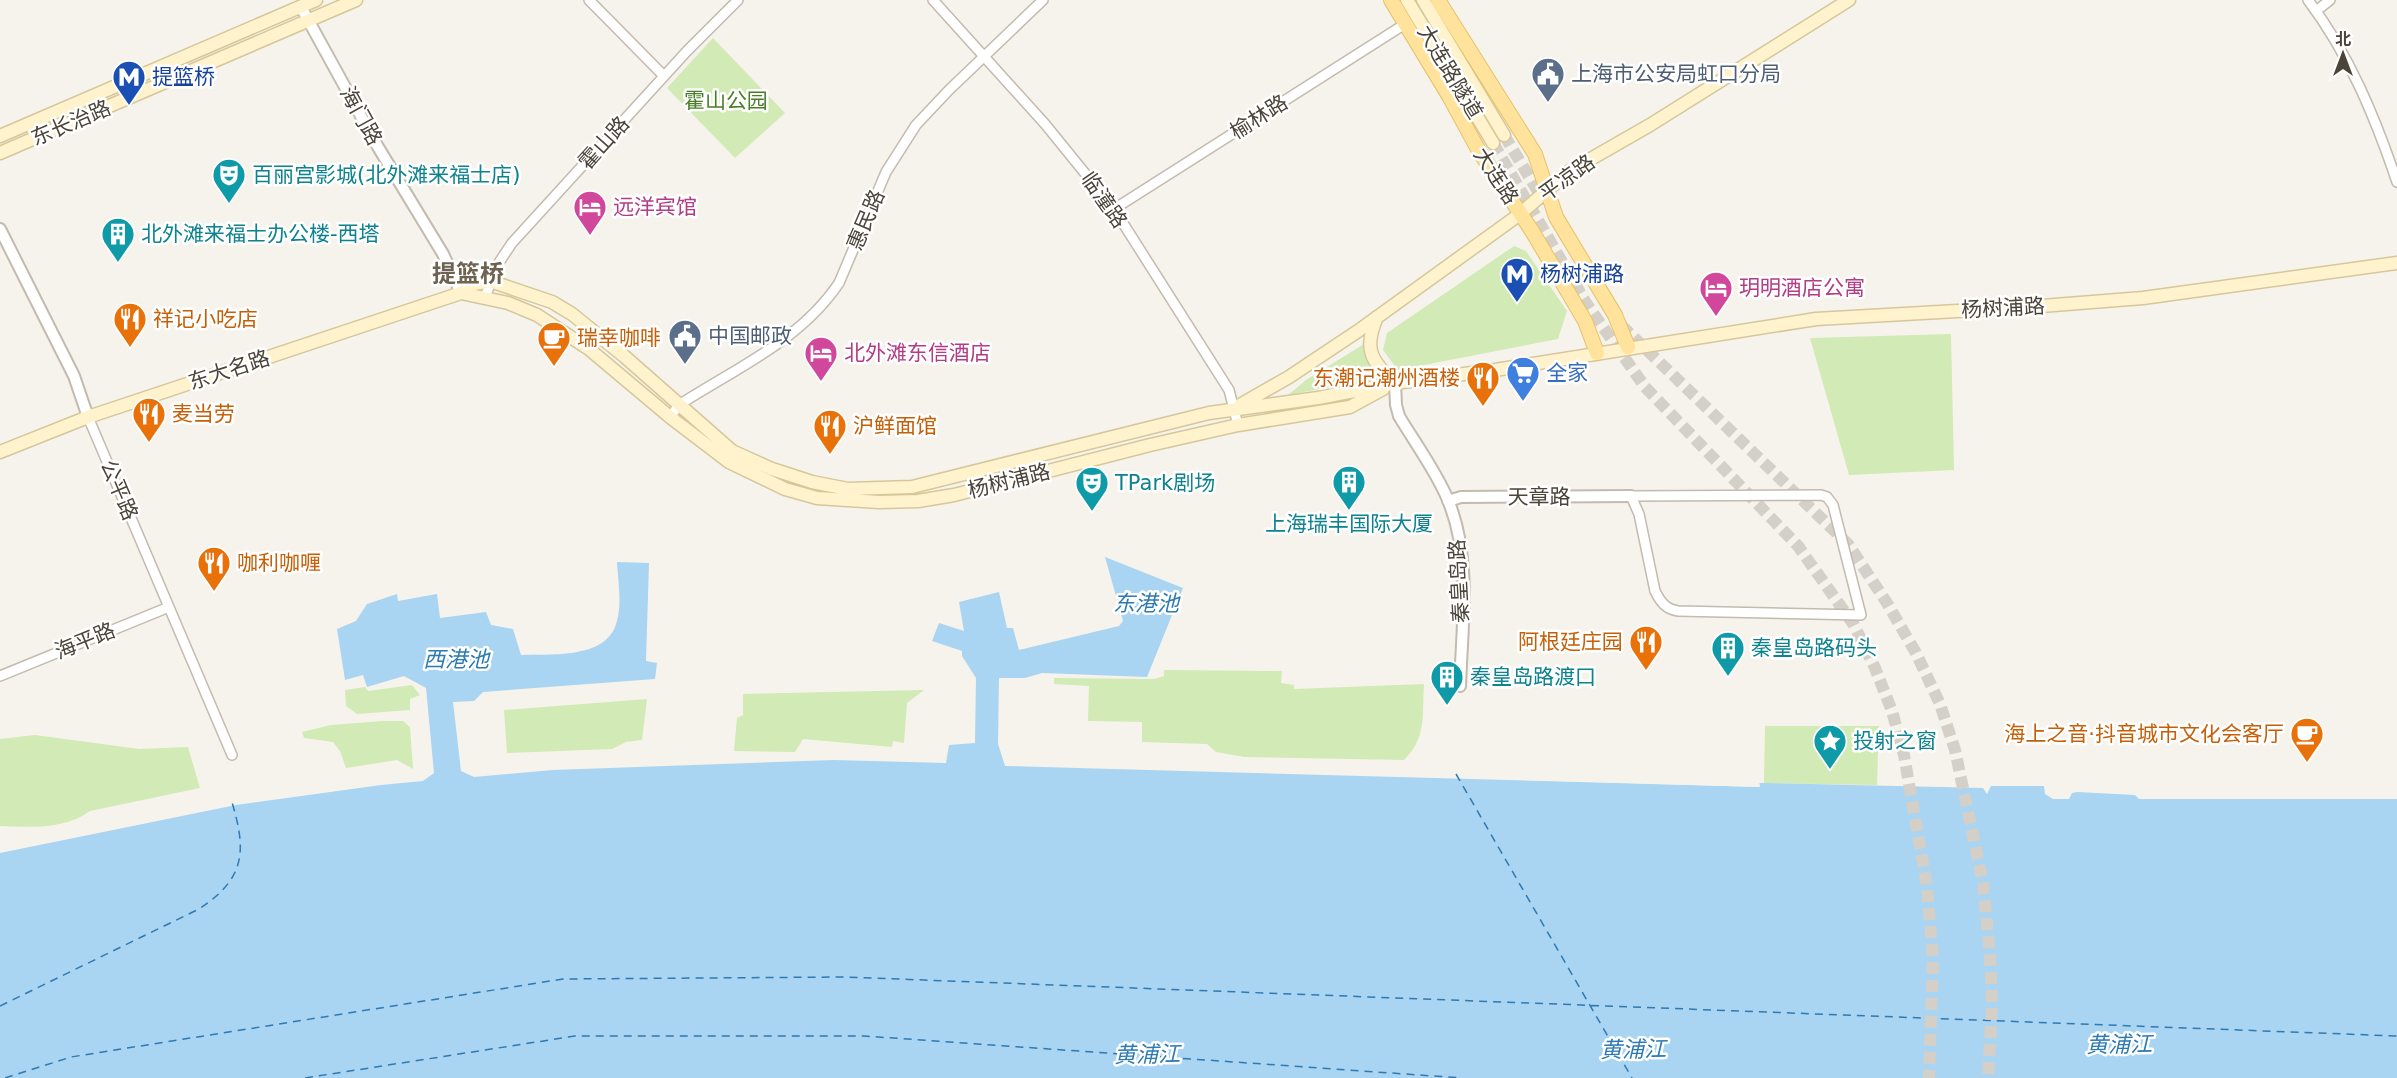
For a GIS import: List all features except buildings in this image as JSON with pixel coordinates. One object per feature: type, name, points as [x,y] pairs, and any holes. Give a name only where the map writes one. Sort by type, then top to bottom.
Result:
[{"type":"main road","name":"东长治路","points":[[0,136],[299,3],[316,0]]},
{"type":"main road","name":"东长治路","points":[[0,153],[356,0]]},
{"type":"main road","name":"大连路","points":[[1391,0],[1479,151],[1585,321],[1597,354]]},
{"type":"main road","name":"大连路隧道","points":[[1407,0],[1493,143]]},
{"type":"main road","name":"大连路隧道","points":[[1423,0],[1504,135]]},
{"type":"main road","name":"大连路","points":[[1438,0],[1536,154],[1556,217],[1615,315],[1628,347]]},
{"type":"main road","name":"平凉路","points":[[1233,408],[1289,377],[1377,316],[1520,214],[1568,172],[1650,125],[1849,0]]},
{"type":"main road","name":"杨树浦路","points":[[679,405],[732,451],[772,469],[830,486],[881,490],[912,487],[959,477],[1233,408],[1297,401],[1395,383],[1597,354],[1628,347],[1816,319],[2133,299],[2229,288],[2397,263]]},
{"type":"main road","name":"东大名路","points":[[0,452],[88,417],[461,293],[470,285],[490,281]]},
{"type":"main road","points":[[490,281],[552,302],[572,314],[679,405]]},
{"type":"main road","name":"东大名路","points":[[461,293],[485,297],[537,315],[589,349],[670,417]]},
{"type":"main road","points":[[1377,316],[1372,330],[1371,354],[1378,368],[1395,383]]},
{"type":"main road","name":"杨树浦路","points":[[670,417],[729,462],[785,489],[817,498],[879,502],[918,501],[954,495],[1238,425],[1350,407],[1395,383]]},
{"type":"street","points":[[589,0],[664,76]]},
{"type":"street","name":"霍山路","points":[[485,297],[498,264],[512,243],[664,76],[738,0]]},
{"type":"street","name":"临潼路","points":[[933,0],[1045,124],[1114,209],[1140,253],[1221,376],[1228,390],[1238,425]]},
{"type":"street","name":"惠民路","points":[[670,417],[679,405],[770,351],[828,300],[839,283],[886,172],[916,125],[983,56],[1043,0]]},
{"type":"street","points":[[2308,0],[2348,62],[2366,98],[2397,182]]},
{"type":"street","points":[[2316,11],[2330,0]]},
{"type":"street","name":"海门路","points":[[299,3],[378,147],[443,254],[461,293]]},
{"type":"street","name":"榆林路","points":[[1114,209],[1405,24]]},
{"type":"street","name":"公平路","points":[[0,229],[74,376],[88,417],[232,755]]},
{"type":"street","name":"秦皇岛路","points":[[1395,383],[1399,416],[1448,501],[1458,538],[1463,572],[1460,686]]},
{"type":"street","points":[[1821,495],[1827,497],[1831,500],[1836,514],[1861,615],[1671,610],[1660,602],[1655,591],[1639,514],[1631,496],[1821,495]]},
{"type":"street","name":"天章路","points":[[1448,501],[1461,496],[1631,496]]},
{"type":"street","name":"海平路","points":[[0,676],[169,607]]},
{"type":"green space","name":"霍山公园","points":[[713,38],[785,113],[735,158],[667,88]]},
{"type":"green space","points":[[1514,246],[1526,251],[1567,311],[1558,339],[1398,370],[1383,350],[1387,333]]},
{"type":"green space","points":[[1951,334],[1954,470],[1849,475],[1810,338]]},
{"type":"green space","points":[[1364,344],[1377,378],[1288,395],[1306,380]]},
{"type":"green space","points":[[1164,670],[1282,671],[1281,683],[1294,685],[1294,689],[1424,684],[1420,734],[1417,743],[1404,760],[1244,757],[1216,752],[1207,744],[1142,742],[1142,722],[1088,721],[1089,686],[1054,684],[1054,678],[1154,679],[1164,676]]},
{"type":"green space","points":[[412,685],[420,695],[410,699],[410,710],[357,714],[346,706],[345,690],[365,687],[368,691]]},
{"type":"green space","points":[[924,690],[907,703],[904,743],[893,741],[892,747],[803,739],[795,752],[734,751],[737,718],[743,715],[743,694]]},
{"type":"green space","points":[[647,699],[642,740],[626,742],[612,749],[507,753],[504,710]]},
{"type":"green space","points":[[403,721],[410,727],[413,769],[397,760],[346,768],[340,751],[333,742],[304,738],[302,732],[331,725]]},
{"type":"green space","points":[[1765,726],[1879,726],[1877,785],[1764,783]]},
{"type":"green space","points":[[35,735],[139,749],[188,747],[200,788],[90,811],[69,822],[35,827],[0,826],[0,739]]},
{"type":"water","points":[[1105,557],[1183,588],[1147,677],[1042,673],[1025,678],[999,678],[998,744],[1005,766],[1759,787],[1759,783],[1764,783],[1983,788],[1987,794],[1991,786],[2044,786],[2045,794],[2053,799],[2069,799],[2072,793],[2077,792],[2135,795],[2139,799],[2397,799],[2397,1078],[0,1078],[0,853],[236,805],[423,781],[434,773],[426,688],[404,676],[367,687],[363,675],[345,680],[337,629],[356,621],[367,604],[397,594],[398,601],[437,594],[440,618],[486,612],[491,625],[513,629],[521,655],[574,653],[599,645],[615,627],[619,603],[617,562],[649,563],[646,661],[657,663],[655,679],[483,692],[474,701],[453,702],[461,771],[474,777],[553,770],[833,760],[946,763],[949,745],[975,743],[976,678],[962,656],[962,651],[932,641],[939,623],[964,631],[959,602],[999,592],[1007,628],[1013,628],[1019,650],[1119,626],[1123,621]]},
{"type":"pier","points":[[1493,776],[1757,784],[1759,780],[1760,787],[1493,779]]},
{"type":"ferry route","points":[[1456,774],[1632,1078]]},
{"type":"ferry route","points":[[0,1006],[199,909],[215,898],[226,886],[239,862],[239,834],[231,799]]},
{"type":"ferry route","points":[[5,1078],[71,1057],[563,979],[844,977],[2397,1036]]},
{"type":"ferry route","points":[[305,1078],[575,1036],[864,1036],[1462,1078]]},
{"type":"tunnel","points":[[1504,135],[1545,203]]},
{"type":"tunnel","points":[[1493,143],[1586,303],[1645,387],[1798,546],[1854,625],[1875,668],[1892,711],[1904,755],[1927,887],[1933,958],[1929,1078]]},
{"type":"tunnel","points":[[1621,325],[1848,544],[1887,603],[1916,653],[1940,704],[1955,750],[1983,883],[1992,1006],[1988,1078]]},
{"type":"place","name":"上海市公安局虹口分局","points":[[1548,103]]},
{"type":"place","name":"提篮桥","points":[[129,106]]},
{"type":"place","name":"百丽宫影城(北外滩来福士店)","points":[[229,204]]},
{"type":"place","name":"远洋宾馆","points":[[590,236]]},
{"type":"place","name":"北外滩来福士办公楼-西塔","points":[[118,263]]},
{"type":"place","name":"杨树浦路","points":[[1517,303]]},
{"type":"place","name":"玥明酒店公寓","points":[[1716,317]]},
{"type":"place","name":"祥记小吃店","points":[[130,348]]},
{"type":"place","name":"中国邮政","points":[[685,365]]},
{"type":"place","name":"瑞幸咖啡","points":[[554,367]]},
{"type":"place","name":"北外滩东信酒店","points":[[821,382]]},
{"type":"place","name":"全家","points":[[1523,402]]},
{"type":"place","name":"东潮记潮州酒楼","points":[[1483,407]]},
{"type":"place","name":"麦当劳","points":[[149,443]]},
{"type":"place","name":"沪鲜面馆","points":[[830,455]]},
{"type":"place","name":"上海瑞丰国际大厦","points":[[1349,511]]},
{"type":"place","name":"TPark剧场","points":[[1092,512]]},
{"type":"place","name":"咖利咖喱","points":[[214,592]]},
{"type":"place","name":"阿根廷庄园","points":[[1646,671]]},
{"type":"place","name":"秦皇岛路码头","points":[[1728,677]]},
{"type":"place","name":"秦皇岛路渡口","points":[[1447,706]]},
{"type":"place","name":"海上之音·抖音城市文化会客厅","points":[[2307,763]]},
{"type":"place","name":"投射之窗","points":[[1830,770]]},
{"type":"district","name":"提篮桥","points":[[468,274]]},
{"type":"water label","name":"东港池","points":[[1146,603]]},
{"type":"water label","name":"西港池","points":[[456,659]]},
{"type":"water label","name":"黄浦江","points":[[2119,1044]]},
{"type":"water label","name":"黄浦江","points":[[1633,1049]]},
{"type":"water label","name":"黄浦江","points":[[1147,1054]]}]
